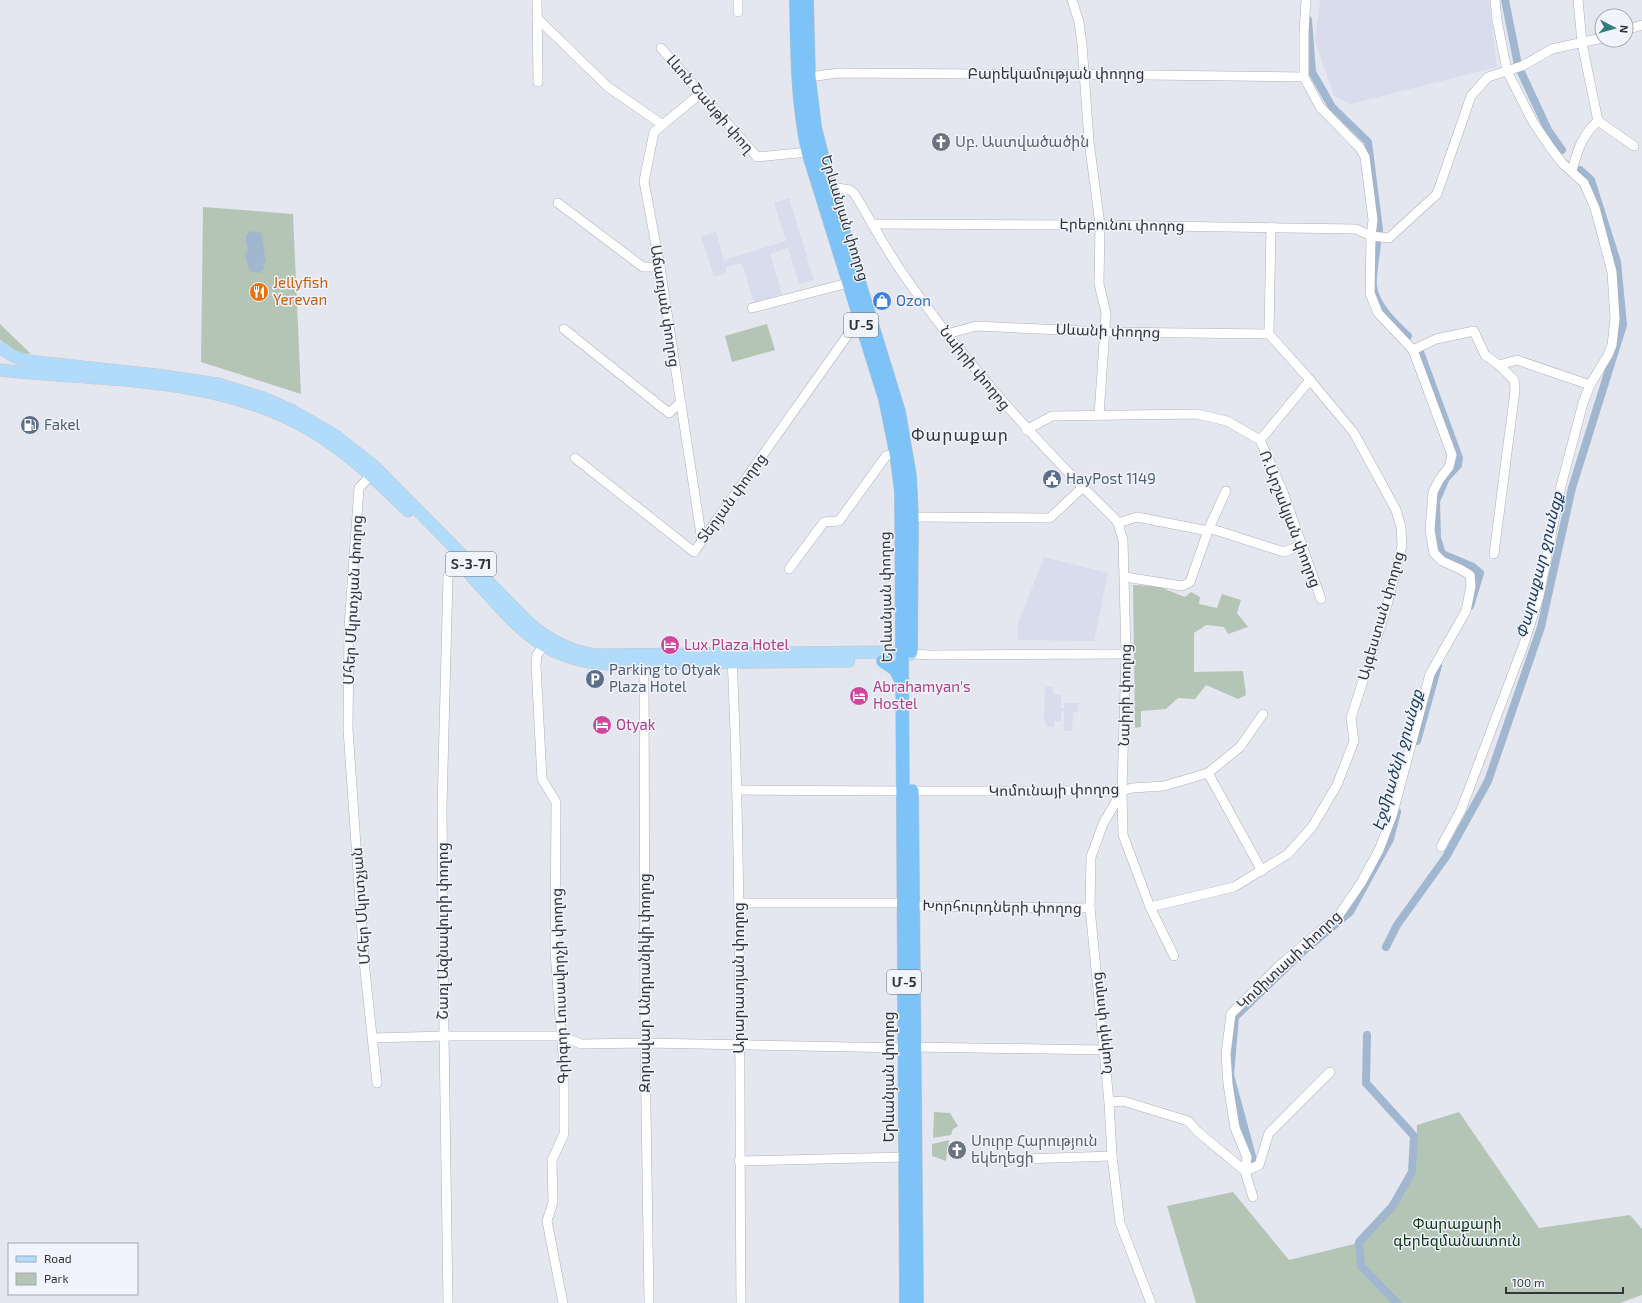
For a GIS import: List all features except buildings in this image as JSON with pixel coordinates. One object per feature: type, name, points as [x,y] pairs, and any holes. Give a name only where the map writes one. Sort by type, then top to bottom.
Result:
[{"type":"highway","name":"Երևանյան փողոց","points":[[796,0],[798,87],[802,124],[808,152],[885,399],[896,453],[901,491],[910,657],[903,684],[908,791]]},
{"type":"highway","name":"Երևանյան փողոց","points":[[807,0],[809,77],[815,127],[830,187],[899,412],[910,476],[912,517],[908,791],[910,1048],[917,1303]]},
{"type":"highway","points":[[883,661],[895,669],[903,684]]},
{"type":"highway","name":"Երևանյան փողոց","points":[[906,1303],[905,1157],[910,1048]]},
{"type":"main road","name":"Տ-3-71","points":[[0,347],[13,356],[28,361],[156,375],[218,384],[258,396],[293,411],[336,436],[375,467],[530,624],[548,638],[567,648],[582,653],[597,655],[883,661],[910,657]]},
{"type":"main road","name":"Տ-3-71","points":[[0,370],[184,387],[242,400],[277,413],[311,431],[349,456],[371,475],[460,564],[524,631],[543,646],[562,656],[585,662],[609,664],[644,664],[732,658],[878,652],[910,657]]},
{"type":"street","points":[[537,0],[538,82]]},
{"type":"street","points":[[738,0],[738,12]]},
{"type":"street","points":[[1072,0],[1080,29],[1089,141],[1100,225],[1099,284],[1106,313],[1099,415]]},
{"type":"street","name":"Կոմիտասի փողոց","points":[[1253,1197],[1245,1171],[1247,1157],[1235,1128],[1228,1084],[1226,1054],[1231,1014],[1279,966],[1340,915],[1361,883],[1379,850],[1392,816],[1430,674],[1466,610],[1471,586],[1470,575],[1442,561],[1434,553],[1430,530],[1433,492],[1439,480],[1449,467],[1452,455],[1412,350],[1378,313],[1370,293],[1371,236],[1373,220],[1365,157],[1360,148],[1320,107],[1304,78],[1306,0]]},
{"type":"street","points":[[1442,847],[1460,810],[1525,641],[1539,596],[1561,486],[1583,403],[1590,385],[1608,356],[1612,345],[1615,319],[1612,272],[1595,208],[1584,182],[1562,163],[1533,122],[1507,71],[1497,20],[1495,0]]},
{"type":"street","points":[[1578,0],[1582,43],[1598,121],[1634,146]]},
{"type":"street","points":[[538,18],[608,87],[662,125]]},
{"type":"street","name":"Էրեբունու փողոց","points":[[872,224],[1100,225],[1356,229],[1371,236],[1389,238],[1437,194],[1471,96],[1488,77],[1522,66],[1552,49],[1594,40]]},
{"type":"street","name":"Լևոն Շանթի փող","points":[[661,48],[757,157],[808,152]]},
{"type":"street","name":"Բարեկամության փողոց","points":[[809,77],[839,73],[1304,78]]},
{"type":"street","name":"Աճառյան փողոց","points":[[701,93],[654,132],[644,181],[660,267],[702,541]]},
{"type":"street","points":[[1572,171],[1582,139],[1589,129],[1598,121]]},
{"type":"street","name":"Նաիրի փողոց","points":[[830,187],[852,191],[900,271],[947,334],[1026,430],[1118,524],[1123,540],[1126,654],[1122,791],[1103,824],[1091,858],[1090,908],[1109,1102],[1112,1156],[1120,1223],[1151,1303]]},
{"type":"street","points":[[558,203],[644,267],[660,267]]},
{"type":"street","points":[[1270,334],[1271,227]]},
{"type":"street","points":[[752,308],[848,283]]},
{"type":"street","name":"Տերյան փողոց","points":[[575,458],[694,552],[852,329],[862,325]]},
{"type":"street","name":"Սևանի փողոց","points":[[947,334],[976,326],[1104,332],[1270,334]]},
{"type":"street","points":[[564,329],[669,413],[681,402]]},
{"type":"street","points":[[1412,350],[1436,339],[1474,331],[1485,355],[1499,365],[1514,380],[1515,390],[1494,554]]},
{"type":"street","name":"Այգեստան փողոց","points":[[1150,907],[1234,887],[1288,854],[1312,827],[1337,785],[1354,741],[1351,718],[1386,609],[1402,546],[1401,527],[1396,510],[1354,433],[1270,334]]},
{"type":"street","points":[[1499,365],[1517,360],[1590,385]]},
{"type":"street","points":[[1260,440],[1310,380]]},
{"type":"street","name":"Ռ.Արշակյան փողոց","points":[[1026,430],[1052,416],[1197,414],[1227,422],[1260,440],[1283,492],[1321,600]]},
{"type":"street","points":[[789,569],[824,522],[839,521],[886,456],[896,453]]},
{"type":"street","name":"Մհեր Մկրտչյան փողոց","points":[[348,729],[349,626],[359,488],[371,475]]},
{"type":"street","points":[[912,517],[1050,518],[1082,488]]},
{"type":"street","points":[[1125,577],[1182,586],[1190,582],[1208,530],[1226,491]]},
{"type":"street","points":[[1118,524],[1137,517],[1208,530],[1284,552],[1301,545]]},
{"type":"street","name":"Շառլ Ազնավուրի փողոց","points":[[448,1303],[442,808],[448,576],[460,564]]},
{"type":"street","name":"Գրիգոր Լուսավորչի փողոց","points":[[543,646],[537,654],[536,665],[542,779],[556,802],[555,953],[564,1068],[564,1134],[552,1160],[553,1202],[547,1222],[563,1303]]},
{"type":"street","points":[[910,657],[1126,654]]},
{"type":"street","name":"Արարատյան փողոց","points":[[732,658],[737,790],[739,903],[741,1303]]},
{"type":"street","name":"Զորավար Անդրանիկի փողոց","points":[[644,664],[645,1043],[649,1303]]},
{"type":"street","name":"Կոմունայի փողոց","points":[[737,790],[1122,791],[1132,788],[1164,786],[1208,773],[1240,747],[1263,714]]},
{"type":"street","name":"Մհեր Մկրտչյան","points":[[348,729],[364,961],[377,1083]]},
{"type":"street","points":[[1208,773],[1262,871]]},
{"type":"street","points":[[1122,791],[1123,835],[1150,907],[1174,956]]},
{"type":"street","name":"Խորհուրդների փողոց","points":[[739,903],[909,904],[1090,908]]},
{"type":"street","points":[[373,1038],[444,1036],[562,1036],[581,1044],[645,1043],[1104,1050]]},
{"type":"street","points":[[1109,1102],[1123,1101],[1188,1121],[1197,1131],[1245,1171],[1259,1165],[1269,1133],[1330,1072]]},
{"type":"street","points":[[993,1160],[1112,1156]]},
{"type":"street","points":[[740,1161],[905,1157]]},
{"type":"shaded area","points":[[1320,0],[1489,0],[1497,67],[1350,104],[1334,96],[1315,41]]},
{"type":"shaded area","points":[[789,198],[814,280],[799,284],[788,248],[770,254],[782,294],[754,303],[742,263],[726,267],[727,273],[714,277],[701,236],[716,232],[724,260],[786,241],[774,203]]},
{"type":"shaded area","points":[[1044,557],[1108,573],[1094,641],[1018,640],[1018,624]]},
{"type":"shaded area","points":[[1045,687],[1053,687],[1053,695],[1061,695],[1061,708],[1064,708],[1064,703],[1078,703],[1077,712],[1073,713],[1072,731],[1064,731],[1064,711],[1061,712],[1061,721],[1054,721],[1054,727],[1046,727],[1046,721],[1044,720]]},
{"type":"green space","points":[[203,207],[293,214],[301,394],[201,362]]},
{"type":"green space","points":[[0,324],[31,354],[14,350],[3,342],[0,339]]},
{"type":"green space","points":[[767,324],[775,350],[732,362],[725,336]]},
{"type":"green space","points":[[1133,585],[1157,586],[1185,597],[1191,592],[1200,597],[1199,604],[1217,608],[1222,594],[1241,600],[1237,613],[1248,627],[1228,634],[1224,627],[1206,625],[1194,633],[1194,672],[1243,671],[1246,695],[1238,699],[1206,685],[1195,699],[1178,698],[1166,709],[1141,711],[1141,727],[1135,728]]},
{"type":"green space","points":[[934,1112],[950,1113],[958,1126],[953,1129],[951,1135],[933,1138]]},
{"type":"green space","name":"Փարաքարի գերեզմանատուն","points":[[1459,1112],[1539,1228],[1630,1215],[1642,1229],[1642,1295],[1620,1303],[1196,1303],[1167,1206],[1233,1192],[1289,1260],[1354,1244],[1416,1173],[1417,1125]]},
{"type":"green space","points":[[949,1140],[946,1161],[932,1156],[932,1144]]},
{"type":"water","points":[[252,231],[261,233],[263,240],[266,262],[263,263],[264,269],[260,273],[249,271],[246,258],[245,252],[248,251],[246,237]]},
{"type":"waterway","name":"Փարաքար ջրանցք","points":[[1505,0],[1518,65]]},
{"type":"waterway","name":"Էջմիածնի ջրանցք","points":[[1308,20],[1312,72],[1332,107],[1368,142],[1379,230]]},
{"type":"waterway","name":"Փարաքար ջրանցք","points":[[1521,72],[1548,130],[1562,150]]},
{"type":"waterway","name":"Փարաքար ջրանցք","points":[[1386,947],[1397,925],[1446,857],[1488,781],[1541,627],[1572,488],[1623,325],[1617,262],[1591,180],[1580,170]]},
{"type":"waterway","name":"Էջմիածնի ջրանցք","points":[[1377,243],[1373,276],[1373,286],[1377,300],[1386,314],[1408,336]]},
{"type":"waterway","name":"Էջմիածնի ջրանցք","points":[[1420,352],[1459,458],[1458,465],[1446,478],[1436,501],[1437,538],[1442,554],[1473,567],[1480,573],[1470,606]]},
{"type":"waterway","name":"Էջմիածնի ջրանցք","points":[[1417,741],[1438,666]]},
{"type":"waterway","name":"Էջմիածնի ջրանցք","points":[[1253,1160],[1230,1075],[1235,1017],[1300,954],[1350,912],[1390,839],[1397,812]]},
{"type":"waterway","name":"Փարաքար ջրանցք","points":[[1367,1035],[1366,1083],[1414,1136],[1412,1172],[1392,1207],[1359,1242],[1361,1266],[1397,1303]]},
{"type":"place","name":"Սբ. Աստվածածին","points":[[941,142]]},
{"type":"place","name":"Jellyfish Yerevan","points":[[259,292]]},
{"type":"place","name":"Ozon","points":[[882,301]]},
{"type":"place","name":"Fakel","points":[[30,425]]},
{"type":"place","name":"HayPost 1149","points":[[1052,479]]},
{"type":"place","name":"Lux Plaza Hotel","points":[[670,645]]},
{"type":"place","name":"Parking to Otyak Plaza Hotel","points":[[595,679]]},
{"type":"place","name":"Abrahamyan's Hostel","points":[[859,696]]},
{"type":"place","name":"Otyak","points":[[602,725]]},
{"type":"place","name":"Սուրբ Հարություն եկեղեցի","points":[[957,1150]]},
{"type":"district","name":"Փարաքար","points":[[960,435]]}]
